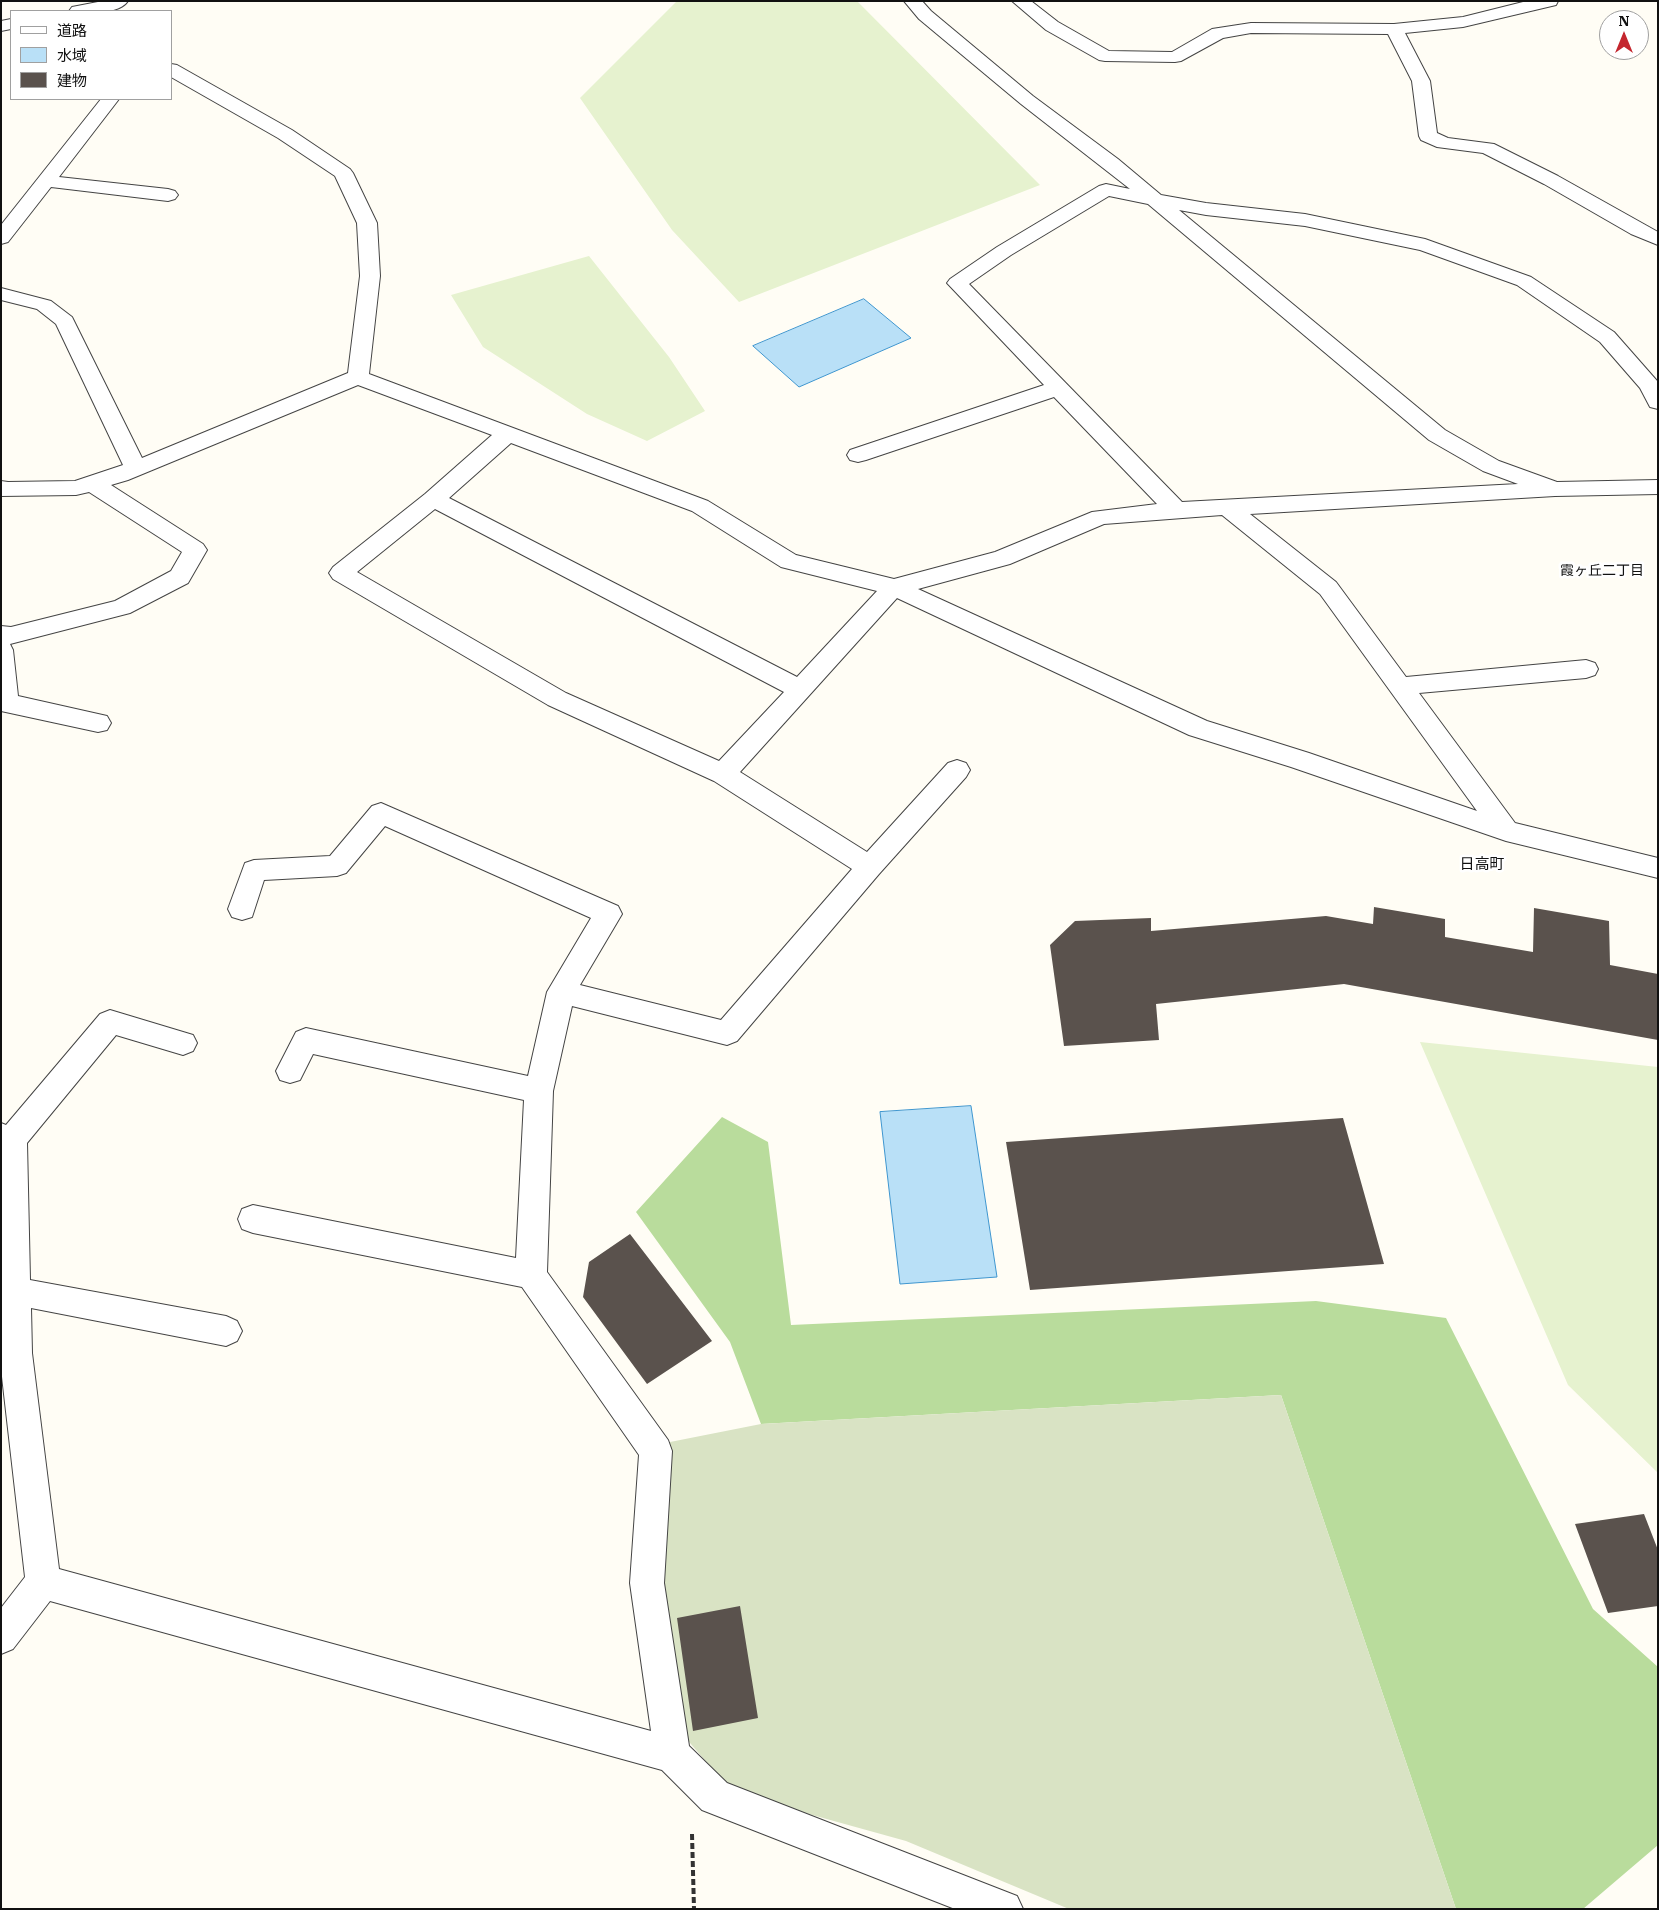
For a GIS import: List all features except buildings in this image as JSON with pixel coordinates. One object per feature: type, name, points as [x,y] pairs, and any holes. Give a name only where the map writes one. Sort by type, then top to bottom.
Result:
[{"type":"street","points":[[912,1],[925,15],[1027,100],[1111,163],[1437,436],[1491,466],[1555,489]]},
{"type":"street","points":[[1020,1],[1052,26],[1105,56],[1175,57],[1218,33],[1251,28],[1394,29],[1463,22],[1550,1]]},
{"type":"street","points":[[84,10],[117,4]]},
{"type":"street","points":[[1394,29],[1421,81],[1428,136],[1444,143],[1487,148],[1551,180],[1638,230],[1658,239]]},
{"type":"street","points":[[172,70],[285,134],[343,173],[367,223],[370,276],[358,377]]},
{"type":"street","points":[[1,238],[109,100]]},
{"type":"street","points":[[46,181],[168,194]]},
{"type":"street","points":[[1176,510],[957,283],[1004,251],[1106,190],[1206,209],[1306,220],[1424,245],[1524,281],[1607,338],[1655,390]]},
{"type":"street","points":[[1,294],[44,305],[65,321],[136,468]]},
{"type":"street","points":[[1,488],[6,490],[76,488],[136,468],[358,377],[700,506],[789,561],[894,587],[1078,674],[1198,728],[1300,760],[1506,831],[1658,868]]},
{"type":"street","points":[[858,455],[1058,388]]},
{"type":"street","points":[[508,433],[433,499],[341,573],[557,699],[724,774],[870,867]]},
{"type":"street","points":[[1,635],[11,636],[122,608],[180,577],[195,550],[92,483]]},
{"type":"street","points":[[724,774],[894,587],[1002,558],[1100,517],[1176,510],[1555,489],[1658,487]]},
{"type":"street","points":[[433,499],[801,690]]},
{"type":"street","points":[[1229,508],[1328,588],[1506,831]]},
{"type":"street","points":[[1,650],[6,703],[98,723]]},
{"type":"street","points":[[1400,686],[1586,669]]},
{"type":"street","points":[[561,992],[727,1033],[870,867],[957,770]]},
{"type":"street","points":[[242,909],[254,870],[336,866],[380,813],[608,914],[561,992],[539,1091],[531,1275],[656,1451],[647,1583],[681,1764]]},
{"type":"street","points":[[1,1637],[43,1582],[9,1353],[15,1291],[7,1137],[110,1022],[183,1043]]},
{"type":"street","points":[[290,1071],[306,1040],[539,1091]]},
{"type":"street","points":[[253,1219],[531,1275]]},
{"type":"street","points":[[15,1291],[226,1331]]},
{"type":"street","points":[[43,1582],[681,1764],[715,1796],[1004,1909]]},
{"type":"path","points":[[681,1764],[694,1909]]},
{"type":"green space","points":[[677,1],[857,1],[1040,185],[739,302],[672,230],[580,98]]},
{"type":"green space","points":[[589,256],[669,357],[705,411],[647,441],[587,414],[483,347],[451,295]]},
{"type":"green space","points":[[1420,1042],[1658,1067],[1658,1473],[1568,1385]]},
{"type":"green space","points":[[722,1117],[768,1142],[791,1325],[1316,1301],[1446,1318],[1593,1609],[1658,1667],[1658,1845],[1583,1909],[1456,1909],[1281,1395],[761,1424],[730,1342],[636,1212]]},
{"type":"green space","points":[[1281,1395],[1456,1909],[1069,1909],[906,1841],[733,1793],[684,1736],[661,1578],[665,1443],[761,1424]]},
{"type":"water","points":[[864,299],[911,338],[799,387],[753,346]]},
{"type":"water","points":[[971,1106],[997,1277],[900,1284],[880,1112]]},
{"type":"district","name":"霞ヶ丘二丁目","points":[[1602,571]]},
{"type":"district","name":"日高町","points":[[1482,865]]}]
